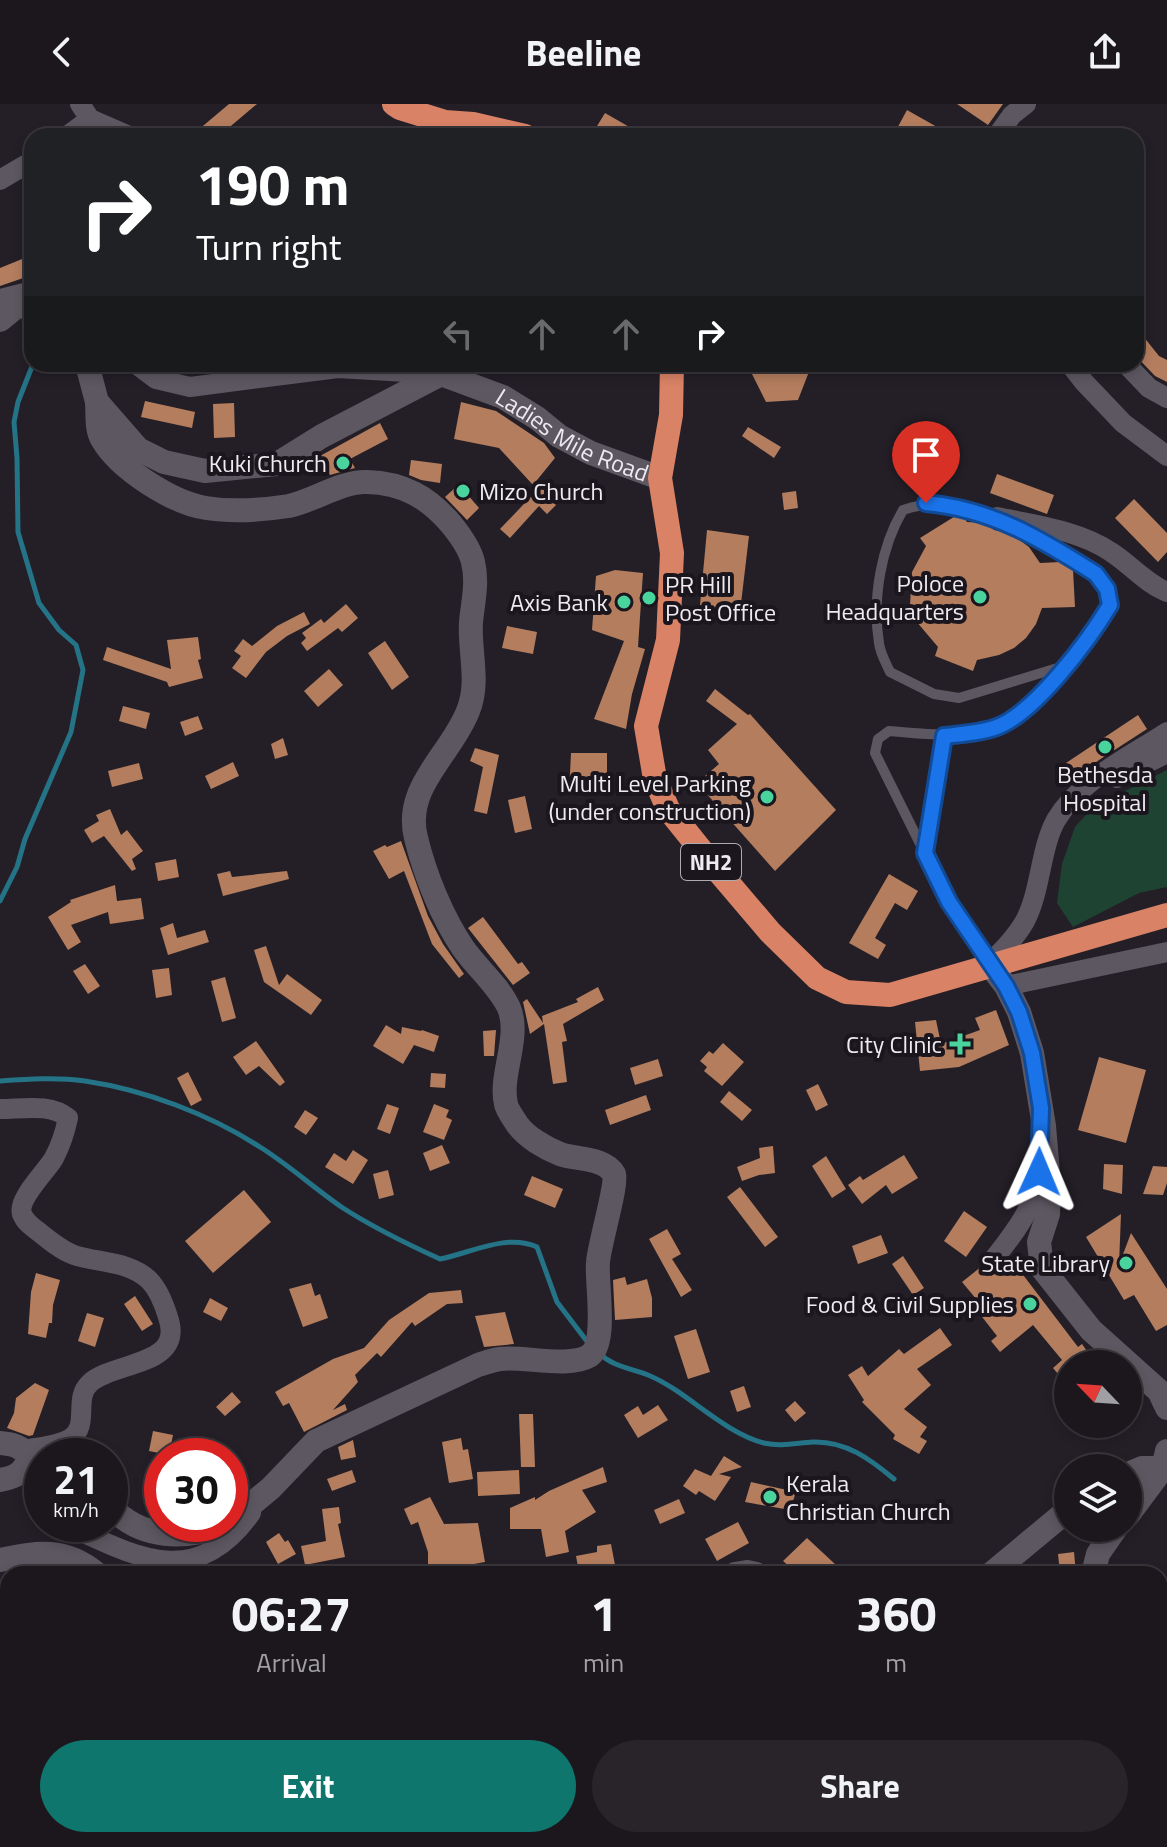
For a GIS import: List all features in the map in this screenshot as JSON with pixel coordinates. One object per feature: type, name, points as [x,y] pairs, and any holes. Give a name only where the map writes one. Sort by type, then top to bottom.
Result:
[{"type":"highway","points":[[394,104],[445,122],[490,128]]},
{"type":"highway","name":"NH2","points":[[672,372],[671,415],[660,478],[672,553],[668,640],[646,726],[655,779],[668,809],[770,932],[817,978],[846,992],[890,995],[1167,915]]},
{"type":"street","points":[[1003,128],[1026,104]]},
{"type":"street","points":[[85,112],[114,128]]},
{"type":"street","points":[[0,180],[24,166]]},
{"type":"street","points":[[0,299],[24,293]]},
{"type":"street","points":[[0,320],[16,307],[24,306]]},
{"type":"street","points":[[89,372],[97,402],[100,436],[122,464],[171,496],[202,508],[242,509],[290,506],[361,482],[390,484],[422,496],[450,523],[469,549],[476,585],[471,622],[473,695],[467,714],[417,796],[412,822],[416,840],[446,918],[462,947],[510,1009],[512,1028],[506,1105],[519,1127],[538,1143],[560,1154],[601,1163],[613,1172],[616,1182],[601,1234],[598,1263],[600,1330],[597,1347],[587,1357],[569,1360],[497,1359],[478,1365],[316,1441],[248,1508]]},
{"type":"street","points":[[147,372],[156,379],[190,387],[303,372]]},
{"type":"street","points":[[418,372],[441,374]]},
{"type":"street","points":[[1076,372],[1123,423],[1167,456]]},
{"type":"street","points":[[1134,372],[1149,388],[1167,398]]},
{"type":"street","points":[[97,402],[138,449],[164,462],[205,471],[277,464],[322,436],[441,374]]},
{"type":"street","name":"Ladies Mile Road","points":[[441,374],[503,397],[559,436],[591,453],[660,478]]},
{"type":"street","points":[[997,517],[1064,531],[1094,542],[1167,592]]},
{"type":"street","points":[[1167,732],[1081,791],[1055,823],[1026,919],[989,964],[1006,986],[1019,1012],[1032,1053],[1049,1185],[1048,1214],[1039,1242],[1042,1268],[1091,1330],[1159,1391],[1167,1408]]},
{"type":"street","points":[[1081,791],[1106,783],[1167,753]]},
{"type":"street","points":[[1006,986],[1167,952]]},
{"type":"street","points":[[0,1109],[48,1108],[61,1111],[68,1118],[65,1134],[53,1159],[23,1200],[21,1212],[27,1223],[70,1254],[134,1269],[160,1295],[170,1322],[171,1337],[166,1348],[155,1356],[93,1380],[84,1389],[80,1400],[79,1429],[70,1438]]},
{"type":"street","points":[[993,1260],[1022,1224],[1029,1208],[1039,1172],[1041,1108]]},
{"type":"street","points":[[0,1443],[12,1444],[24,1451]]},
{"type":"street","points":[[1142,1468],[1165,1460]]},
{"type":"street","points":[[1142,1494],[1165,1460]]},
{"type":"street","points":[[0,1480],[24,1470]]},
{"type":"street","points":[[106,1542],[164,1562],[183,1562],[202,1557],[221,1546],[242,1526],[263,1496]]},
{"type":"street","points":[[1001,1566],[1054,1522]]},
{"type":"street","points":[[1095,1566],[1098,1554],[1106,1542]]},
{"type":"street","points":[[0,1560],[28,1554],[57,1553],[88,1566]]},
{"type":"lane","points":[[989,964],[949,902],[875,753],[878,739],[889,731],[944,736],[996,728],[1020,713],[1040,696],[1096,629],[1110,605],[1107,589],[1096,574],[997,517],[955,505],[926,503],[903,510],[892,528],[876,610],[879,646],[890,672],[934,694],[959,698],[1064,666]]},
{"type":"lane","points":[[925,853],[944,736]]},
{"type":"green space","points":[[1167,770],[1167,887],[1139,893],[1073,927],[1057,903],[1062,864],[1075,827],[1093,807]]},
{"type":"building","points":[[229,104],[257,104],[228,128],[200,128]]},
{"type":"building","points":[[957,104],[1003,104],[988,125]]},
{"type":"building","points":[[907,110],[939,128],[897,128]]},
{"type":"building","points":[[605,113],[631,128],[596,128]]},
{"type":"building","points":[[24,258],[24,278],[0,286],[0,268]]},
{"type":"building","points":[[1144,337],[1159,356],[1167,360],[1167,382],[1155,376],[1144,364]]},
{"type":"building","points":[[751,372],[809,372],[798,400],[766,402]]},
{"type":"building","points":[[145,401],[195,412],[192,428],[141,417]]},
{"type":"building","points":[[461,402],[496,411],[544,443],[555,458],[533,485],[499,448],[454,439]]},
{"type":"building","points":[[234,403],[235,437],[214,438],[213,404]]},
{"type":"building","points":[[380,423],[388,439],[350,459],[355,468],[330,475],[320,456]]},
{"type":"building","points":[[748,427],[781,447],[774,458],[742,436]]},
{"type":"building","points":[[411,460],[442,464],[440,483],[409,475]]},
{"type":"building","points":[[997,474],[1054,495],[1047,514],[990,493]]},
{"type":"building","points":[[544,483],[553,491],[548,496],[556,505],[547,514],[539,506],[510,538],[500,529]]},
{"type":"building","points":[[456,487],[461,487],[479,508],[467,520],[445,497]]},
{"type":"building","points":[[796,491],[798,508],[784,510],[782,493]]},
{"type":"building","points":[[1134,499],[1167,533],[1167,552],[1158,562],[1115,518]]},
{"type":"building","points":[[957,515],[963,516],[967,522],[986,523],[994,530],[1010,533],[1029,547],[1040,563],[1060,562],[1073,570],[1075,607],[1042,608],[1026,638],[999,655],[977,660],[973,671],[935,656],[938,647],[916,621],[910,605],[912,572],[926,546],[920,538]]},
{"type":"building","points":[[707,530],[749,536],[740,612],[700,605]]},
{"type":"building","points":[[615,570],[643,573],[638,647],[645,649],[626,729],[594,719],[624,641],[592,630],[596,576]]},
{"type":"building","points":[[346,604],[358,618],[342,632],[338,628],[307,651],[301,643],[306,638],[302,633],[321,619],[324,623]]},
{"type":"building","points":[[304,612],[310,624],[266,652],[246,678],[232,668],[241,656],[234,651],[243,639],[252,646],[277,626]]},
{"type":"building","points":[[507,626],[537,632],[533,654],[502,648]]},
{"type":"building","points":[[198,637],[201,659],[198,660],[203,678],[169,687],[167,682],[103,660],[107,647],[171,669],[167,640]]},
{"type":"building","points":[[385,641],[409,677],[392,690],[368,653]]},
{"type":"building","points":[[329,669],[343,685],[318,707],[304,691]]},
{"type":"building","name":"Multi Level Parking (under construction)","points":[[715,689],[750,714],[836,810],[775,871],[697,783],[719,764],[708,750],[737,724],[706,701]]},
{"type":"building","points":[[123,706],[150,713],[146,729],[119,721]]},
{"type":"building","name":"Bethesda Hospital","points":[[1138,715],[1147,729],[1072,781],[1063,765]]},
{"type":"building","points":[[198,716],[203,729],[185,736],[180,722]]},
{"type":"building","points":[[283,738],[288,755],[275,759],[271,744]]},
{"type":"building","points":[[475,748],[499,755],[487,814],[474,811],[483,767],[470,761]]},
{"type":"building","points":[[571,753],[607,753],[607,794],[569,794]]},
{"type":"building","points":[[233,762],[239,776],[211,789],[205,776]]},
{"type":"building","points":[[139,763],[143,779],[112,787],[108,771]]},
{"type":"building","points":[[525,796],[532,829],[515,833],[508,800]]},
{"type":"building","points":[[110,809],[121,835],[127,830],[143,851],[132,859],[136,869],[132,871],[104,836],[92,843],[84,830],[99,821],[96,815]]},
{"type":"building","points":[[401,841],[428,916],[464,974],[459,978],[432,944],[404,871],[389,879],[373,851]]},
{"type":"building","points":[[176,859],[179,877],[158,881],[155,863]]},
{"type":"building","points":[[230,871],[232,877],[287,871],[289,879],[223,896],[217,874]]},
{"type":"building","points":[[889,874],[918,891],[907,910],[895,903],[875,938],[886,945],[878,959],[849,943]]},
{"type":"building","points":[[115,885],[117,901],[141,898],[144,919],[110,924],[108,912],[71,925],[81,942],[68,950],[48,917],[70,900]]},
{"type":"building","points":[[483,917],[518,964],[522,962],[530,973],[513,985],[468,928]]},
{"type":"building","points":[[173,923],[177,938],[205,930],[209,942],[168,955],[160,928]]},
{"type":"building","points":[[266,946],[279,985],[287,974],[322,1000],[311,1015],[264,982],[254,950]]},
{"type":"building","points":[[85,964],[100,986],[88,994],[73,971]]},
{"type":"building","points":[[169,968],[172,995],[156,998],[152,970]]},
{"type":"building","points":[[225,977],[236,1018],[222,1022],[211,981]]},
{"type":"building","points":[[598,987],[604,1000],[563,1024],[567,1041],[562,1042],[567,1082],[553,1084],[544,1024],[530,1034],[523,1002],[527,999],[543,1023],[542,1016],[578,1002],[576,999]]},
{"type":"building","points":[[996,1010],[1009,1045],[959,1067],[920,1071],[915,1022],[936,1020],[941,1044],[980,1030],[975,1018]]},
{"type":"building","points":[[386,1025],[401,1034],[402,1027],[439,1036],[434,1052],[414,1045],[403,1064],[373,1046]]},
{"type":"building","points":[[496,1030],[494,1056],[484,1056],[483,1031]]},
{"type":"building","points":[[256,1041],[285,1082],[280,1086],[259,1066],[246,1075],[233,1057]]},
{"type":"building","points":[[723,1043],[744,1062],[722,1086],[704,1071],[707,1067],[700,1061],[709,1051],[713,1054]]},
{"type":"building","points":[[1099,1057],[1146,1070],[1126,1143],[1078,1130]]},
{"type":"building","points":[[658,1059],[663,1076],[635,1085],[630,1068]]},
{"type":"building","points":[[188,1072],[202,1100],[191,1106],[177,1078]]},
{"type":"building","points":[[431,1073],[446,1074],[445,1088],[430,1087]]},
{"type":"building","points":[[818,1084],[828,1105],[816,1111],[806,1090]]},
{"type":"building","points":[[729,1091],[752,1110],[742,1121],[720,1102]]},
{"type":"building","points":[[646,1095],[651,1110],[610,1125],[605,1110]]},
{"type":"building","points":[[387,1104],[399,1108],[390,1134],[377,1129]]},
{"type":"building","points":[[434,1104],[449,1110],[446,1117],[452,1120],[444,1140],[423,1132]]},
{"type":"building","points":[[305,1110],[318,1118],[306,1135],[294,1127]]},
{"type":"building","points":[[442,1145],[450,1163],[430,1171],[423,1153]]},
{"type":"building","points":[[773,1146],[775,1173],[742,1181],[737,1167],[760,1158],[759,1148]]},
{"type":"building","points":[[353,1150],[368,1160],[353,1184],[325,1167],[334,1153],[346,1161]]},
{"type":"building","points":[[904,1155],[918,1178],[892,1194],[886,1185],[862,1204],[848,1185],[860,1176],[863,1180]]},
{"type":"building","points":[[826,1156],[846,1189],[832,1198],[812,1166]]},
{"type":"building","points":[[1104,1164],[1123,1165],[1122,1194],[1103,1189]]},
{"type":"building","points":[[1153,1166],[1167,1167],[1163,1195],[1143,1194]]},
{"type":"building","points":[[388,1170],[394,1195],[379,1199],[373,1174]]},
{"type":"building","points":[[532,1176],[563,1189],[555,1208],[524,1195]]},
{"type":"building","points":[[740,1187],[778,1237],[765,1247],[727,1197]]},
{"type":"building","points":[[244,1190],[271,1222],[213,1273],[185,1241]]},
{"type":"building","points":[[964,1211],[987,1227],[966,1257],[944,1241]]},
{"type":"building","name":"State Library","points":[[1121,1214],[1119,1265],[1131,1233],[1167,1289],[1167,1325],[1156,1331],[1134,1295],[1124,1300],[1086,1237]]},
{"type":"building","points":[[667,1229],[681,1254],[672,1259],[692,1290],[681,1297],[649,1239]]},
{"type":"building","points":[[881,1235],[888,1253],[858,1264],[852,1246]]},
{"type":"building","points":[[903,1256],[924,1288],[913,1295],[892,1264]]},
{"type":"building","points":[[1011,1259],[1078,1347],[1082,1344],[1086,1350],[1054,1350],[1033,1325],[1000,1352],[991,1341],[997,1336],[972,1304],[977,1300],[962,1282],[982,1266],[991,1276]]},
{"type":"building","points":[[36,1273],[60,1280],[46,1338],[28,1334],[31,1292]]},
{"type":"building","points":[[625,1277],[627,1285],[647,1279],[652,1298],[652,1317],[615,1320],[613,1280]]},
{"type":"building","points":[[311,1283],[315,1296],[320,1294],[328,1318],[303,1327],[289,1289]]},
{"type":"building","points":[[461,1290],[463,1303],[447,1304],[415,1326],[412,1322],[381,1357],[377,1353],[355,1375],[358,1382],[333,1410],[345,1404],[347,1410],[304,1432],[289,1403],[283,1406],[275,1392],[333,1359],[364,1348],[389,1320],[429,1293]]},
{"type":"building","points":[[135,1296],[153,1324],[142,1331],[124,1304]]},
{"type":"building","points":[[210,1298],[228,1308],[221,1321],[203,1312]]},
{"type":"building","points":[[505,1312],[514,1344],[484,1347],[475,1316]]},
{"type":"building","points":[[87,1313],[104,1318],[95,1347],[78,1341]]},
{"type":"building","points":[[940,1328],[952,1345],[917,1369],[931,1385],[904,1409],[927,1427],[920,1437],[927,1441],[919,1454],[893,1439],[895,1435],[862,1402],[864,1400],[848,1375],[862,1366],[868,1376],[899,1349],[904,1354]]},
{"type":"building","points":[[696,1329],[710,1372],[688,1379],[674,1336]]},
{"type":"building","points":[[35,1383],[49,1390],[33,1435],[29,1436],[7,1428],[16,1398]]},
{"type":"building","points":[[744,1386],[751,1407],[737,1412],[730,1391]]},
{"type":"building","points":[[232,1392],[241,1402],[225,1416],[216,1407]]},
{"type":"building","points":[[795,1401],[806,1413],[795,1422],[785,1410]]},
{"type":"building","points":[[658,1405],[668,1420],[638,1438],[624,1415],[638,1406],[643,1415]]},
{"type":"building","points":[[519,1414],[533,1414],[535,1467],[521,1467]]},
{"type":"building","points":[[153,1431],[173,1435],[172,1438],[152,1438]]},
{"type":"building","points":[[461,1438],[463,1450],[468,1449],[473,1479],[449,1483],[442,1442]]},
{"type":"building","points":[[353,1440],[356,1457],[341,1460],[338,1447]]},
{"type":"building","points":[[724,1456],[742,1467],[719,1474],[731,1477],[715,1501],[699,1491],[696,1495],[683,1486],[695,1469],[711,1476]]},
{"type":"building","points":[[603,1467],[607,1482],[582,1490],[596,1512],[565,1531],[569,1552],[546,1557],[541,1529],[510,1529],[510,1508],[535,1497],[535,1500]]},
{"type":"building","points":[[352,1470],[356,1482],[332,1491],[327,1479]]},
{"type":"building","points":[[519,1470],[520,1494],[478,1496],[477,1472]]},
{"type":"building","name":"Kerala Christian Church","points":[[751,1482],[796,1492],[790,1510],[745,1502]]},
{"type":"building","points":[[430,1497],[444,1524],[478,1523],[485,1562],[463,1566],[428,1566],[428,1552],[418,1522],[411,1525],[404,1509]]},
{"type":"building","points":[[679,1499],[685,1513],[660,1524],[654,1510]]},
{"type":"building","points":[[339,1507],[341,1523],[338,1524],[345,1557],[305,1565],[301,1546],[326,1541],[322,1509]]},
{"type":"building","points":[[738,1522],[749,1543],[717,1561],[705,1539]]},
{"type":"building","points":[[279,1533],[285,1542],[288,1540],[296,1554],[278,1564],[266,1542]]},
{"type":"building","points":[[807,1538],[836,1565],[789,1566],[783,1561]]},
{"type":"building","points":[[611,1544],[615,1565],[578,1566],[576,1556],[597,1552],[597,1546]]},
{"type":"building","points":[[1074,1552],[1075,1566],[1059,1566],[1058,1554]]},
{"type":"waterway","points":[[0,901],[17,867],[25,839],[71,732],[83,670],[76,645],[59,630],[39,603],[18,532],[14,422],[30,372]]},
{"type":"waterway","points":[[0,1081],[85,1081],[130,1090],[176,1105],[240,1135],[355,1215],[440,1259],[501,1243],[525,1243],[537,1247],[557,1302],[589,1344]]},
{"type":"waterway","points":[[599,1353],[616,1364],[662,1382],[749,1438],[776,1445],[825,1442],[847,1448],[867,1458],[894,1479]]},
{"type":"place","name":"Kuki Church","points":[[343,463]]},
{"type":"place","name":"Mizo Church","points":[[463,491]]},
{"type":"place","name":"Poloce Headquarters","points":[[980,597]]},
{"type":"place","name":"PR Hill Post Office","points":[[649,598]]},
{"type":"place","name":"Axis Bank","points":[[624,602]]},
{"type":"place","name":"Bethesda Hospital","points":[[1105,747]]},
{"type":"place","name":"Multi Level Parking (under construction)","points":[[767,797]]},
{"type":"place","name":"City Clinic","points":[[960,1044]]},
{"type":"place","name":"State Library","points":[[1126,1263]]},
{"type":"place","name":"Food & Civil Supplies","points":[[1030,1304]]},
{"type":"place","name":"Kerala Christian Church","points":[[770,1497]]},
{"type":"route","points":[[926,503],[955,505],[997,517],[1096,574],[1107,589],[1110,605],[1096,629],[1040,696],[1020,713],[996,728],[944,736],[925,853],[949,902],[1006,986],[1019,1012],[1032,1053],[1041,1108],[1039,1172]]}]
